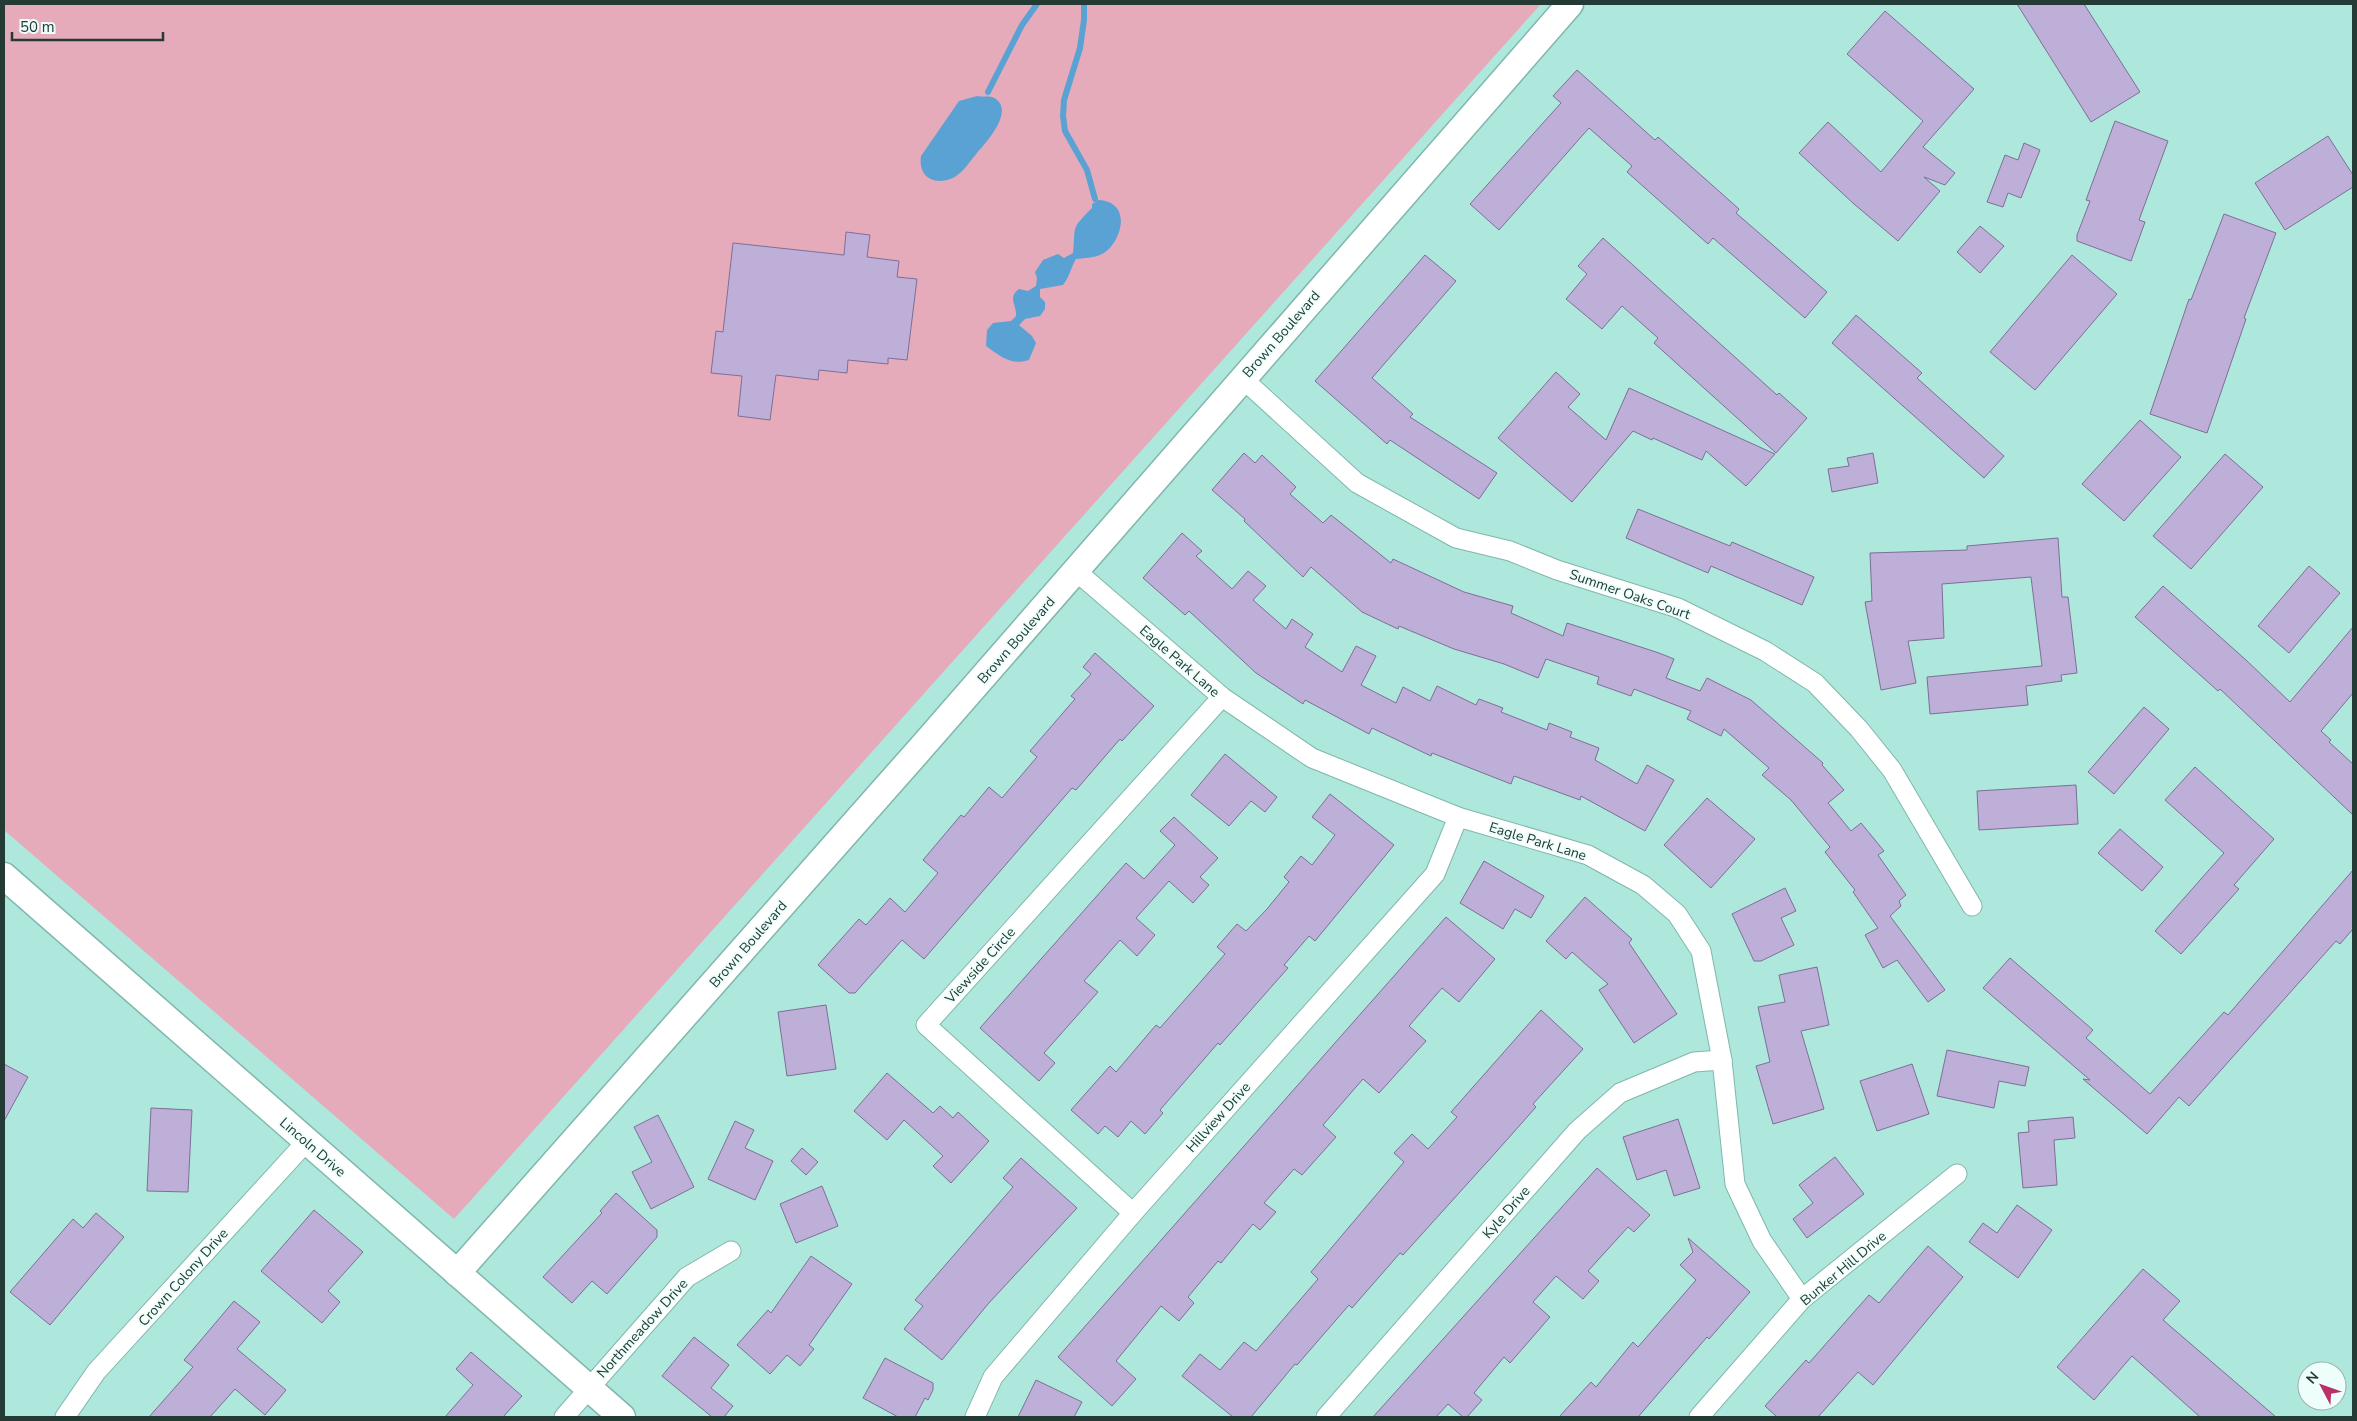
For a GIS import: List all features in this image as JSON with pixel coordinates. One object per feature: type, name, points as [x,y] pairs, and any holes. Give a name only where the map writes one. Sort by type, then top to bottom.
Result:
[{"type":"street","name":"Brown Boulevard","points":[[457,1273],[1076,570],[1570,4]]},
{"type":"street","name":"Summer Oaks Court","points":[[1243,379],[1357,483],[1456,538],[1510,551],[1557,570],[1678,608],[1764,651],[1815,683],[1859,729],[1892,770],[1972,906]]},
{"type":"street","name":"Eagle Park Lane","points":[[1076,570],[1222,697],[1312,758],[1458,817],[1588,855],[1643,885],[1677,914],[1701,951],[1722,1060],[1735,1184],[1762,1241],[1802,1299]]},
{"type":"street","name":"Viewside Circle","points":[[1133,1213],[926,1025],[1222,697]]},
{"type":"street","name":"Hillview Drive","points":[[975,1417],[993,1377],[1133,1213],[1435,874],[1458,817]]},
{"type":"street","name":"Lincoln Drive","points":[[4,876],[622,1417]]},
{"type":"street","name":"Kyle Drive","points":[[1326,1417],[1577,1131],[1620,1093],[1694,1062],[1722,1060]]},
{"type":"street","name":"Crown Colony Drive","points":[[66,1417],[96,1372],[307,1141]]},
{"type":"street","name":"Bunker Hill Drive","points":[[1699,1417],[1802,1299],[1957,1174]]},
{"type":"street","name":"Northmeadow Drive","points":[[564,1417],[588,1387],[687,1277],[732,1251]]},
{"type":"shaded area","points":[[4,4],[1541,4],[454,1219],[4,830]]},
{"type":"water","points":[[977,96],[992,97],[999,102],[1002,109],[1001,117],[993,134],[957,176],[940,181],[929,178],[922,169],[921,156],[959,101]]},
{"type":"water","points":[[1099,200],[1110,203],[1117,209],[1121,217],[1118,235],[1107,251],[1100,255],[1076,259],[1063,285],[1040,289],[1040,297],[1045,302],[1045,309],[1040,316],[1025,319],[1019,325],[1032,336],[1036,343],[1029,360],[1023,362],[1011,361],[986,346],[987,330],[993,323],[1011,321],[1016,316],[1013,299],[1015,292],[1019,289],[1028,291],[1036,286],[1037,278],[1035,272],[1043,260],[1058,254],[1064,258],[1073,253],[1075,228],[1092,208],[1092,204]]},
{"type":"building","points":[[2017,4],[2084,4],[2140,92],[2091,122]]},
{"type":"building","points":[[1885,11],[1974,89],[1923,147],[1955,173],[1945,185],[1924,177],[1940,191],[1898,241],[1854,204],[1799,153],[1828,122],[1881,172],[1923,121],[1847,54]]},
{"type":"building","points":[[1577,70],[1655,140],[1658,137],[1739,209],[1736,213],[1827,292],[1805,318],[1713,238],[1708,244],[1627,172],[1632,166],[1589,128],[1499,230],[1470,204],[1561,103],[1553,96]]},
{"type":"building","points":[[2115,121],[2168,141],[2139,220],[2145,222],[2131,261],[2077,241],[2077,235],[2090,201],[2086,200]]},
{"type":"building","points":[[2328,136],[2353,175],[2353,187],[2285,230],[2255,183]]},
{"type":"building","points":[[2024,143],[2040,150],[2021,198],[2008,193],[2003,207],[1987,202],[2005,155],[2018,160]]},
{"type":"building","points":[[2224,214],[2276,233],[2244,318],[2246,319],[2207,433],[2150,414],[2189,299],[2191,300]]},
{"type":"building","points":[[1980,226],[2004,246],[1980,273],[1957,252]]},
{"type":"building","points":[[846,232],[870,235],[867,257],[899,261],[897,277],[917,279],[907,360],[888,358],[888,364],[848,360],[847,373],[819,370],[818,380],[776,375],[770,420],[738,416],[742,376],[711,373],[716,331],[723,332],[733,243],[844,255]]},
{"type":"building","points":[[1603,238],[1777,395],[1779,393],[1807,418],[1776,453],[1654,343],[1658,338],[1622,306],[1602,329],[1566,299],[1587,274],[1578,266]]},
{"type":"building","points":[[1425,255],[1456,281],[1372,378],[1413,414],[1410,417],[1497,473],[1479,499],[1390,440],[1387,444],[1315,381]]},
{"type":"building","points":[[2072,255],[2117,294],[2035,390],[1990,352]]},
{"type":"building","points":[[1856,315],[1922,373],[1917,378],[2004,456],[1984,478],[1832,343]]},
{"type":"building","points":[[1556,372],[1580,394],[1568,407],[1606,440],[1629,388],[1775,454],[1746,486],[1706,451],[1702,460],[1633,431],[1572,502],[1498,438]]},
{"type":"building","points":[[2140,420],[2181,457],[2124,521],[2082,484]]},
{"type":"building","points":[[1244,453],[1255,463],[1262,455],[1296,487],[1290,494],[1323,523],[1331,515],[1391,563],[1393,559],[1464,592],[1513,606],[1511,613],[1563,636],[1567,623],[1659,653],[1674,659],[1666,678],[1700,691],[1707,678],[1751,700],[1823,763],[1822,765],[1844,790],[1828,803],[1851,831],[1861,823],[1884,851],[1878,855],[1906,895],[1899,901],[1901,906],[1890,916],[1945,990],[1928,1002],[1897,960],[1883,968],[1865,935],[1878,928],[1853,892],[1855,890],[1825,852],[1830,847],[1791,800],[1762,775],[1769,768],[1724,729],[1721,736],[1687,719],[1691,711],[1634,689],[1631,696],[1597,684],[1599,677],[1546,659],[1538,678],[1504,664],[1454,649],[1399,626],[1398,629],[1362,612],[1311,567],[1303,577],[1244,521],[1245,519],[1212,490]]},
{"type":"building","points":[[1873,453],[1878,483],[1832,492],[1828,469],[1849,466],[1847,458]]},
{"type":"building","points":[[2225,454],[2263,487],[2191,569],[2153,536]]},
{"type":"building","points":[[1638,509],[1730,546],[1732,542],[1814,577],[1802,605],[1711,566],[1708,573],[1626,538]]},
{"type":"building","points":[[1182,533],[1202,551],[1196,556],[1232,589],[1248,571],[1266,586],[1253,600],[1286,629],[1292,619],[1313,634],[1305,647],[1342,672],[1356,646],[1376,656],[1361,685],[1396,703],[1403,687],[1430,701],[1437,686],[1476,705],[1479,699],[1503,708],[1501,712],[1547,730],[1549,723],[1572,732],[1570,737],[1599,748],[1595,760],[1637,784],[1647,765],[1674,780],[1645,831],[1581,796],[1580,800],[1514,776],[1511,784],[1432,753],[1431,756],[1372,728],[1369,734],[1305,700],[1303,704],[1256,673],[1189,611],[1185,615],[1143,578]]},
{"type":"building","points":[[2058,538],[2062,597],[2068,597],[2077,673],[2061,675],[2062,681],[2026,686],[2028,705],[1930,714],[1927,677],[2042,666],[2031,577],[1942,584],[1944,638],[1908,641],[1916,683],[1881,690],[1865,602],[1872,601],[1870,553],[1967,550],[1967,546]]},
{"type":"building","points":[[2309,566],[2340,593],[2289,653],[2258,626]]},
{"type":"building","points":[[2163,586],[2290,702],[2353,627],[2353,693],[2321,731],[2331,740],[2329,742],[2353,764],[2353,815],[2220,689],[2218,691],[2135,617]]},
{"type":"building","points":[[1095,653],[1154,706],[1122,741],[1120,739],[1076,790],[1072,788],[924,959],[902,940],[855,993],[849,993],[818,965],[859,919],[866,925],[890,898],[905,912],[938,873],[923,860],[961,815],[964,817],[989,787],[1002,798],[1037,757],[1030,751],[1075,699],[1071,696],[1091,674],[1083,667]]},
{"type":"building","points":[[2144,707],[2169,729],[2114,794],[2088,772]]},
{"type":"building","points":[[1225,754],[1277,797],[1265,812],[1251,801],[1229,826],[1191,795]]},
{"type":"building","points":[[2195,767],[2274,839],[2234,885],[2239,889],[2181,954],[2155,931],[2224,853],[2165,800]]},
{"type":"building","points":[[2076,785],[2078,824],[1979,830],[1977,791]]},
{"type":"building","points":[[1330,794],[1394,845],[1315,941],[1309,936],[1284,965],[1288,968],[1220,1045],[1218,1043],[1160,1110],[1163,1113],[1145,1134],[1131,1121],[1118,1137],[1105,1126],[1098,1134],[1071,1110],[1110,1066],[1116,1072],[1156,1025],[1160,1028],[1225,954],[1217,947],[1237,924],[1246,931],[1267,909],[1289,882],[1284,877],[1301,856],[1312,865],[1335,835],[1312,817]]},
{"type":"building","points":[[1707,798],[1755,839],[1711,888],[1664,845]]},
{"type":"building","points":[[1174,817],[1218,858],[1200,877],[1209,885],[1193,903],[1169,881],[1136,918],[1155,935],[1137,956],[1120,940],[1084,981],[1098,992],[1044,1053],[1055,1063],[1039,1081],[980,1028],[1126,863],[1144,879],[1175,845],[1160,831]]},
{"type":"building","points":[[2120,829],[2163,867],[2142,891],[2098,853]]},
{"type":"building","points":[[1484,861],[1544,896],[1531,918],[1515,909],[1503,929],[1460,903]]},
{"type":"building","points":[[2353,870],[2353,929],[2340,944],[2336,941],[2189,1106],[2179,1097],[2147,1134],[2083,1079],[2090,1080],[1983,988],[2010,958],[2093,1030],[2086,1038],[2150,1094],[2224,1012],[2228,1015]]},
{"type":"building","points":[[1785,888],[1796,911],[1781,918],[1794,945],[1761,961],[1754,961],[1732,914]]},
{"type":"building","points":[[1585,897],[1632,939],[1629,943],[1677,1014],[1634,1043],[1599,990],[1608,984],[1572,952],[1566,959],[1546,941]]},
{"type":"building","points":[[1446,917],[1495,959],[1459,1002],[1442,988],[1409,1026],[1426,1041],[1379,1093],[1363,1079],[1323,1125],[1336,1137],[1302,1175],[1294,1169],[1264,1203],[1276,1212],[1260,1230],[1253,1224],[1221,1263],[1218,1261],[1188,1297],[1194,1303],[1179,1321],[1161,1306],[1116,1361],[1136,1379],[1112,1406],[1058,1357]]},
{"type":"building","points":[[1817,967],[1829,1025],[1801,1031],[1824,1109],[1773,1124],[1756,1066],[1770,1062],[1758,1007],[1785,1002],[1779,975]]},
{"type":"building","points":[[826,1005],[836,1069],[787,1076],[778,1012]]},
{"type":"building","points":[[1541,1010],[1583,1049],[1533,1104],[1536,1107],[1497,1151],[1403,1255],[1400,1253],[1352,1308],[1349,1305],[1297,1365],[1295,1364],[1251,1417],[1233,1417],[1182,1376],[1200,1354],[1220,1370],[1244,1342],[1256,1351],[1318,1279],[1311,1272],[1404,1162],[1394,1153],[1412,1134],[1428,1149],[1457,1117],[1451,1112]]},
{"type":"building","points":[[1947,1050],[2029,1067],[2025,1086],[1999,1081],[1994,1108],[1937,1096]]},
{"type":"building","points":[[4,1064],[28,1077],[4,1121]]},
{"type":"building","points":[[1912,1064],[1929,1114],[1877,1131],[1860,1081]]},
{"type":"building","points":[[887,1073],[933,1113],[940,1106],[953,1118],[958,1112],[989,1141],[951,1183],[933,1166],[943,1156],[904,1120],[887,1140],[854,1111]]},
{"type":"building","points":[[151,1108],[192,1110],[188,1192],[147,1191]]},
{"type":"building","points":[[658,1115],[694,1187],[651,1209],[632,1172],[652,1162],[634,1127]]},
{"type":"building","points":[[2073,1117],[2075,1138],[2054,1140],[2057,1185],[2023,1188],[2018,1133],[2029,1132],[2028,1121]]},
{"type":"building","points":[[1678,1119],[1700,1188],[1674,1196],[1666,1170],[1637,1180],[1623,1137]]},
{"type":"building","points":[[735,1121],[754,1130],[745,1148],[773,1161],[755,1200],[708,1179]]},
{"type":"building","points":[[802,1148],[818,1162],[806,1175],[791,1161]]},
{"type":"building","points":[[1835,1157],[1864,1194],[1807,1238],[1793,1219],[1813,1203],[1799,1185]]},
{"type":"building","points":[[1021,1158],[1077,1208],[988,1304],[942,1360],[904,1329],[923,1306],[915,1300],[1013,1187],[1003,1178]]},
{"type":"building","points":[[1597,1168],[1650,1215],[1634,1232],[1628,1227],[1588,1271],[1599,1281],[1583,1299],[1556,1276],[1533,1302],[1550,1317],[1510,1363],[1504,1357],[1474,1393],[1482,1400],[1467,1417],[1463,1417],[1448,1404],[1436,1417],[1373,1417]]},
{"type":"building","points":[[822,1186],[838,1226],[796,1243],[780,1204]]},
{"type":"building","points":[[616,1193],[657,1230],[657,1237],[607,1294],[592,1281],[572,1303],[543,1277],[602,1213],[600,1211]]},
{"type":"building","points":[[2017,1205],[2052,1230],[2018,1278],[1969,1242],[1983,1223],[1997,1233]]},
{"type":"building","points":[[314,1210],[363,1252],[328,1291],[340,1302],[322,1323],[261,1271]]},
{"type":"building","points":[[96,1213],[124,1237],[50,1325],[10,1292],[73,1219],[83,1228]]},
{"type":"building","points":[[1688,1238],[1750,1292],[1709,1339],[1707,1337],[1638,1417],[1559,1417],[1591,1382],[1596,1387],[1633,1342],[1638,1347],[1696,1280],[1680,1265],[1693,1252]]},
{"type":"building","points":[[1928,1246],[1963,1277],[1873,1385],[1858,1372],[1818,1417],[1777,1417],[1765,1406],[1806,1360],[1809,1363],[1869,1295],[1879,1303]]},
{"type":"building","points":[[811,1256],[852,1284],[809,1345],[814,1349],[800,1366],[787,1355],[770,1374],[737,1345],[768,1310],[771,1313]]},
{"type":"building","points":[[2143,1269],[2180,1301],[2163,1320],[2276,1417],[2200,1417],[2132,1356],[2094,1400],[2057,1367]]},
{"type":"building","points":[[234,1301],[260,1322],[237,1349],[286,1390],[265,1415],[235,1389],[210,1417],[149,1417],[193,1367],[184,1360]]},
{"type":"building","points":[[694,1337],[729,1365],[711,1388],[733,1406],[724,1417],[712,1417],[662,1376]]},
{"type":"building","points":[[471,1352],[522,1396],[503,1417],[445,1417],[473,1385],[456,1369]]},
{"type":"building","points":[[885,1358],[933,1383],[933,1390],[928,1400],[925,1398],[915,1417],[898,1417],[863,1398]]},
{"type":"building","points":[[1036,1380],[1082,1402],[1074,1417],[1018,1417]]},
{"type":"waterway","points":[[988,92],[1022,25],[1037,4]]},
{"type":"waterway","points":[[1084,4],[1080,48],[1064,100],[1063,116],[1065,131],[1087,170],[1095,199]]}]
